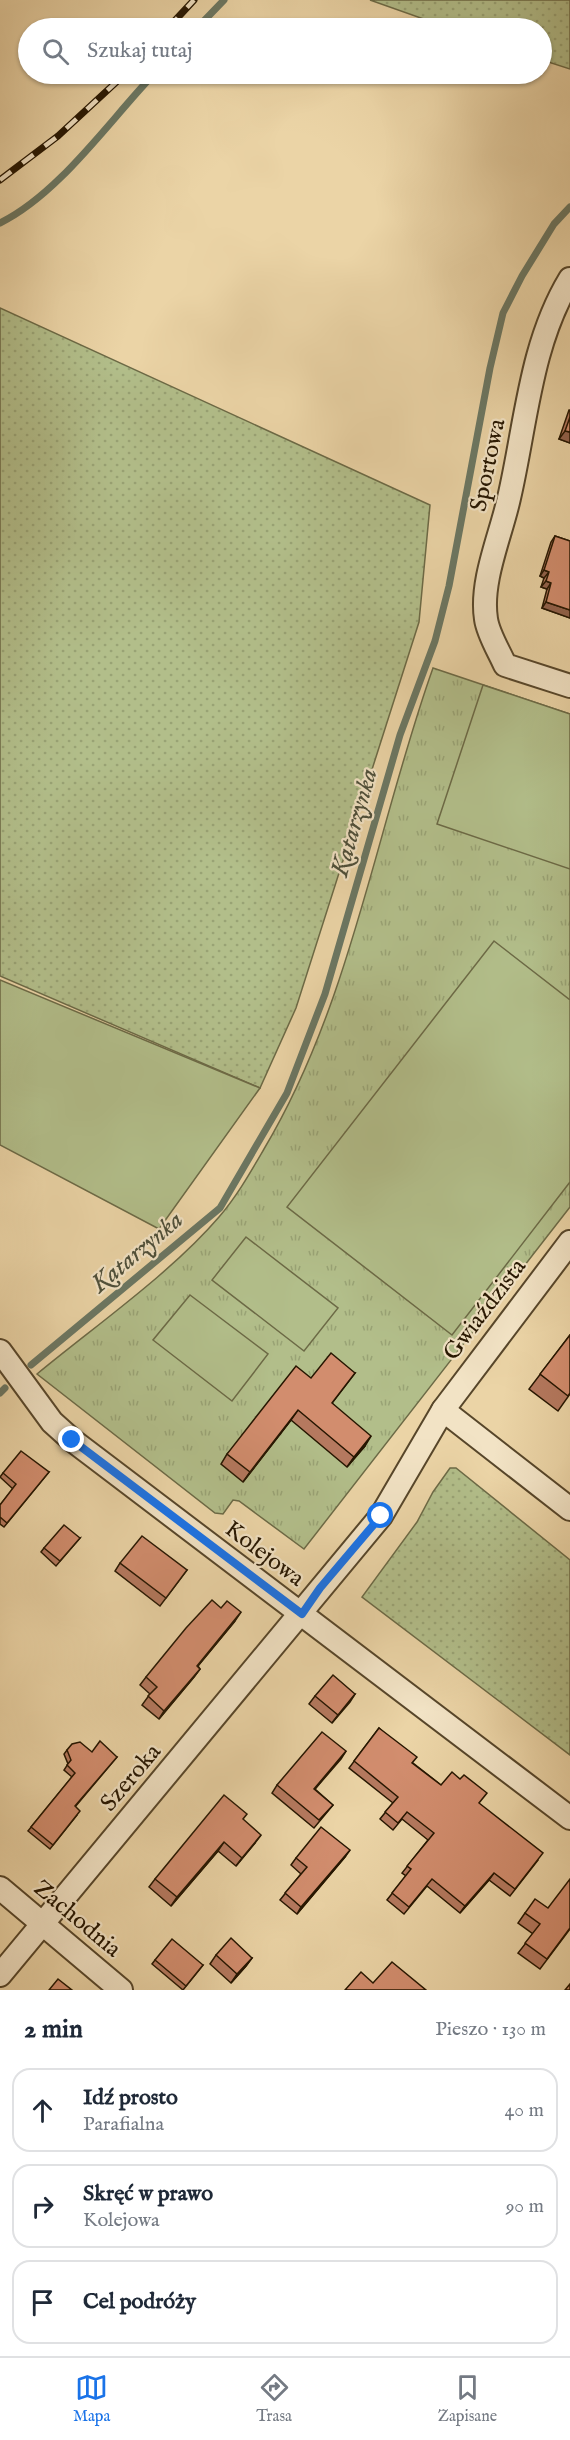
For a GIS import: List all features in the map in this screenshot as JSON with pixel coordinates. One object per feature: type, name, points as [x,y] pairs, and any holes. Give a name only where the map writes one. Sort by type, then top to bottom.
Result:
[{"type":"street","name":"Sportowa","points":[[570,279],[551,316],[533,376],[509,499],[489,574],[486,619],[505,665],[570,686]]},
{"type":"street","name":"Gwiaździsta","points":[[302,1614],[320,1588],[381,1516],[443,1410],[570,1242]]},
{"type":"street","name":"Kolejowa","points":[[0,1351],[52,1422],[72,1440],[570,1818]]},
{"type":"street","points":[[443,1410],[570,1509]]},
{"type":"street","name":"Szeroka","points":[[0,1975],[302,1614]]},
{"type":"street","name":"Zachodnia","points":[[0,1888],[121,1990]]},
{"type":"green space","points":[[370,0],[570,0],[570,69],[552,63],[552,18],[421,18]]},
{"type":"green space","points":[[0,308],[430,505],[419,622],[296,1008],[260,1088],[0,976]]},
{"type":"green space","points":[[433,668],[570,714],[570,1207],[304,1549],[239,1501],[233,1500],[223,1514],[215,1513],[37,1374],[156,1279],[200,1238],[232,1201],[264,1149],[294,1092],[320,1034],[360,913]]},
{"type":"green space","points":[[483,685],[570,714],[570,869],[437,824]]},
{"type":"green space","points":[[494,941],[570,1000],[570,1182],[452,1335],[287,1207]]},
{"type":"green space","points":[[0,980],[260,1088],[159,1229],[0,1145]]},
{"type":"green space","points":[[246,1237],[338,1308],[304,1351],[212,1280]]},
{"type":"green space","points":[[190,1295],[268,1354],[232,1401],[153,1340]]},
{"type":"green space","points":[[450,1468],[456,1468],[570,1560],[570,1755],[362,1597],[417,1522],[433,1492]]},
{"type":"building","points":[[570,417],[570,432],[565,431]]},
{"type":"building","points":[[555,536],[570,541],[570,610],[546,602],[551,583],[546,581],[549,572],[544,570]]},
{"type":"building","points":[[570,1335],[570,1393],[568,1396],[540,1374]]},
{"type":"building","points":[[331,1353],[355,1373],[332,1403],[371,1436],[354,1457],[298,1410],[250,1472],[227,1454],[296,1366],[311,1378]]},
{"type":"building","points":[[21,1451],[49,1472],[7,1523],[0,1517],[0,1505],[16,1484],[3,1473]]},
{"type":"building","points":[[64,1525],[80,1538],[60,1561],[44,1548]]},
{"type":"building","points":[[142,1536],[187,1570],[166,1598],[120,1563]]},
{"type":"building","points":[[212,1600],[221,1608],[227,1601],[241,1612],[197,1666],[200,1669],[164,1711],[148,1696],[157,1687],[146,1677]]},
{"type":"building","points":[[333,1675],[355,1694],[338,1715],[315,1696]]},
{"type":"building","points":[[379,1728],[417,1757],[412,1763],[441,1785],[452,1772],[460,1779],[464,1775],[487,1793],[479,1803],[543,1853],[515,1889],[494,1873],[465,1906],[432,1879],[409,1907],[392,1893],[411,1869],[407,1866],[434,1833],[407,1812],[398,1823],[385,1812],[398,1797],[354,1761]]},
{"type":"building","points":[[322,1732],[346,1751],[314,1789],[333,1805],[319,1820],[277,1785]]},
{"type":"building","points":[[100,1741],[117,1757],[75,1806],[80,1811],[53,1845],[31,1827],[75,1773],[67,1765],[71,1760],[67,1750],[72,1744],[80,1742],[92,1752]]},
{"type":"building","points":[[224,1795],[247,1814],[243,1819],[261,1835],[242,1858],[224,1842],[177,1897],[155,1879]]},
{"type":"building","points":[[321,1827],[350,1850],[301,1907],[285,1893],[307,1867],[296,1858]]},
{"type":"building","points":[[570,1879],[570,1928],[547,1959],[525,1943],[540,1924],[525,1913],[535,1899],[548,1908]]},
{"type":"building","points":[[231,1938],[252,1958],[237,1974],[216,1955]]},
{"type":"building","points":[[172,1939],[203,1965],[186,1986],[155,1960]]},
{"type":"building","points":[[392,1962],[426,1990],[345,1990],[361,1972],[373,1983]]},
{"type":"building","points":[[58,1979],[72,1990],[49,1990]]},
{"type":"waterway","points":[[207,18],[224,0]]},
{"type":"waterway","points":[[0,223],[22,210],[63,176],[145,84]]},
{"type":"waterway","name":"Katarzynka","points":[[31,1365],[220,1208],[287,1093],[325,994],[400,735],[435,641],[449,586],[490,368],[503,313],[522,276],[554,224],[570,207]]},
{"type":"waterway","name":"Katarzynka","points":[[0,1393],[5,1388]]},
{"type":"railway","points":[[177,18],[194,0]]},
{"type":"railway","points":[[0,180],[58,136],[114,84]]},
{"type":"route","points":[[72,1440],[302,1614],[320,1588],[381,1516]]}]
